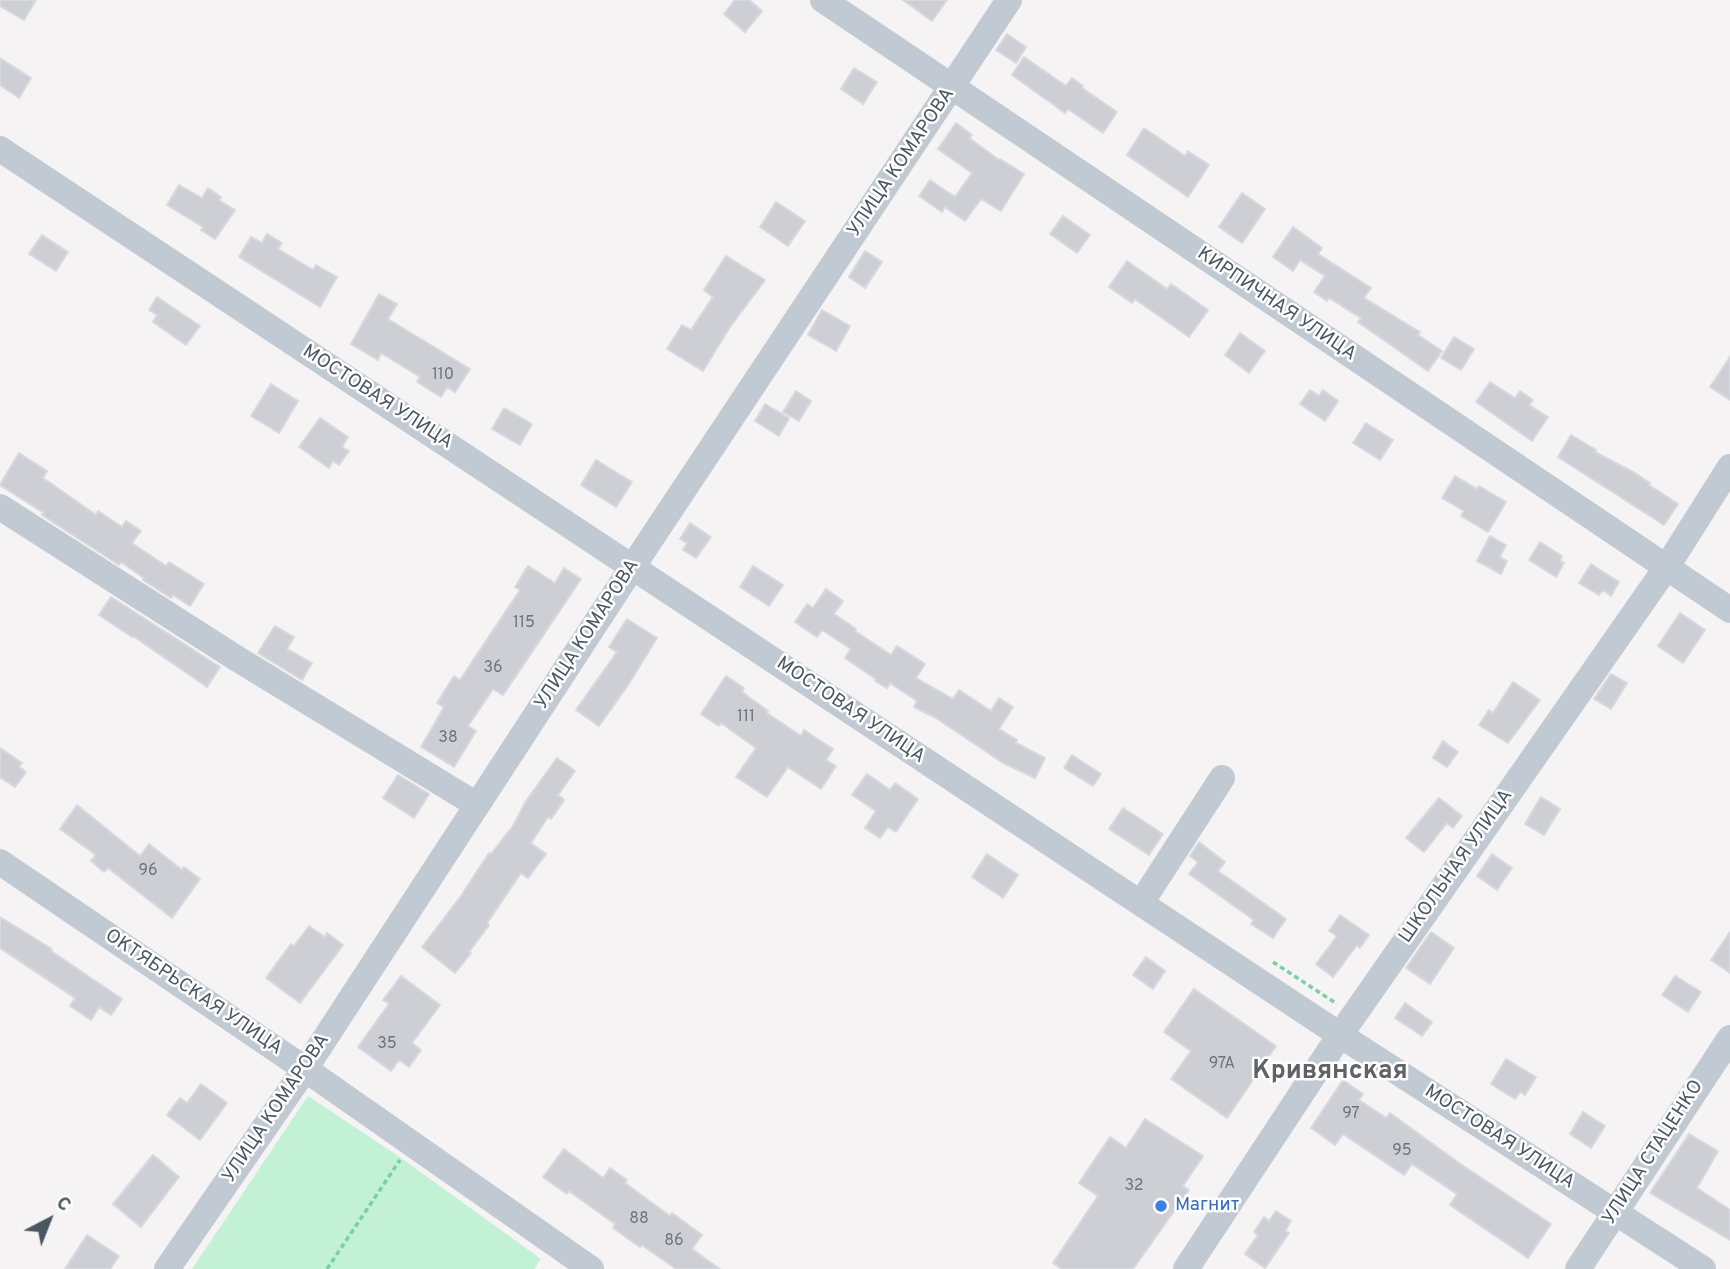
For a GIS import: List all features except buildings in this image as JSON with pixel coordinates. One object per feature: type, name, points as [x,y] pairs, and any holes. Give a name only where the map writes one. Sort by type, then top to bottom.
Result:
[{"type":"street","name":"КИРПИЧНАЯ УЛИЦА","points":[[823,0],[1730,610]]},
{"type":"street","name":"УЛИЦА КОМАРОВА","points":[[167,1269],[305,1069],[633,566],[1009,0]]},
{"type":"street","name":"МОСТОВАЯ УЛИЦА","points":[[0,149],[1340,1035],[1703,1269]]},
{"type":"street","name":"ШКОЛЬНАЯ УЛИЦА","points":[[1186,1269],[1340,1035],[1666,568],[1730,467]]},
{"type":"street","points":[[0,507],[236,658],[477,805]]},
{"type":"street","points":[[1141,903],[1223,778]]},
{"type":"street","name":"ОКТЯБРЬСКАЯ УЛИЦА","points":[[0,862],[305,1069],[591,1269]]},
{"type":"street","name":"УЛИЦА СТАЦЕНКО","points":[[1578,1269],[1730,1038]]},
{"type":"path","points":[[327,1269],[411,1143]]},
{"type":"green space","points":[[308,1096],[401,1158],[541,1259],[534,1269],[192,1269]]},
{"type":"place","name":"Магнит","points":[[1161,1206]]},
{"type":"district","name":"Кривянская","points":[[1330,1073]]}]
